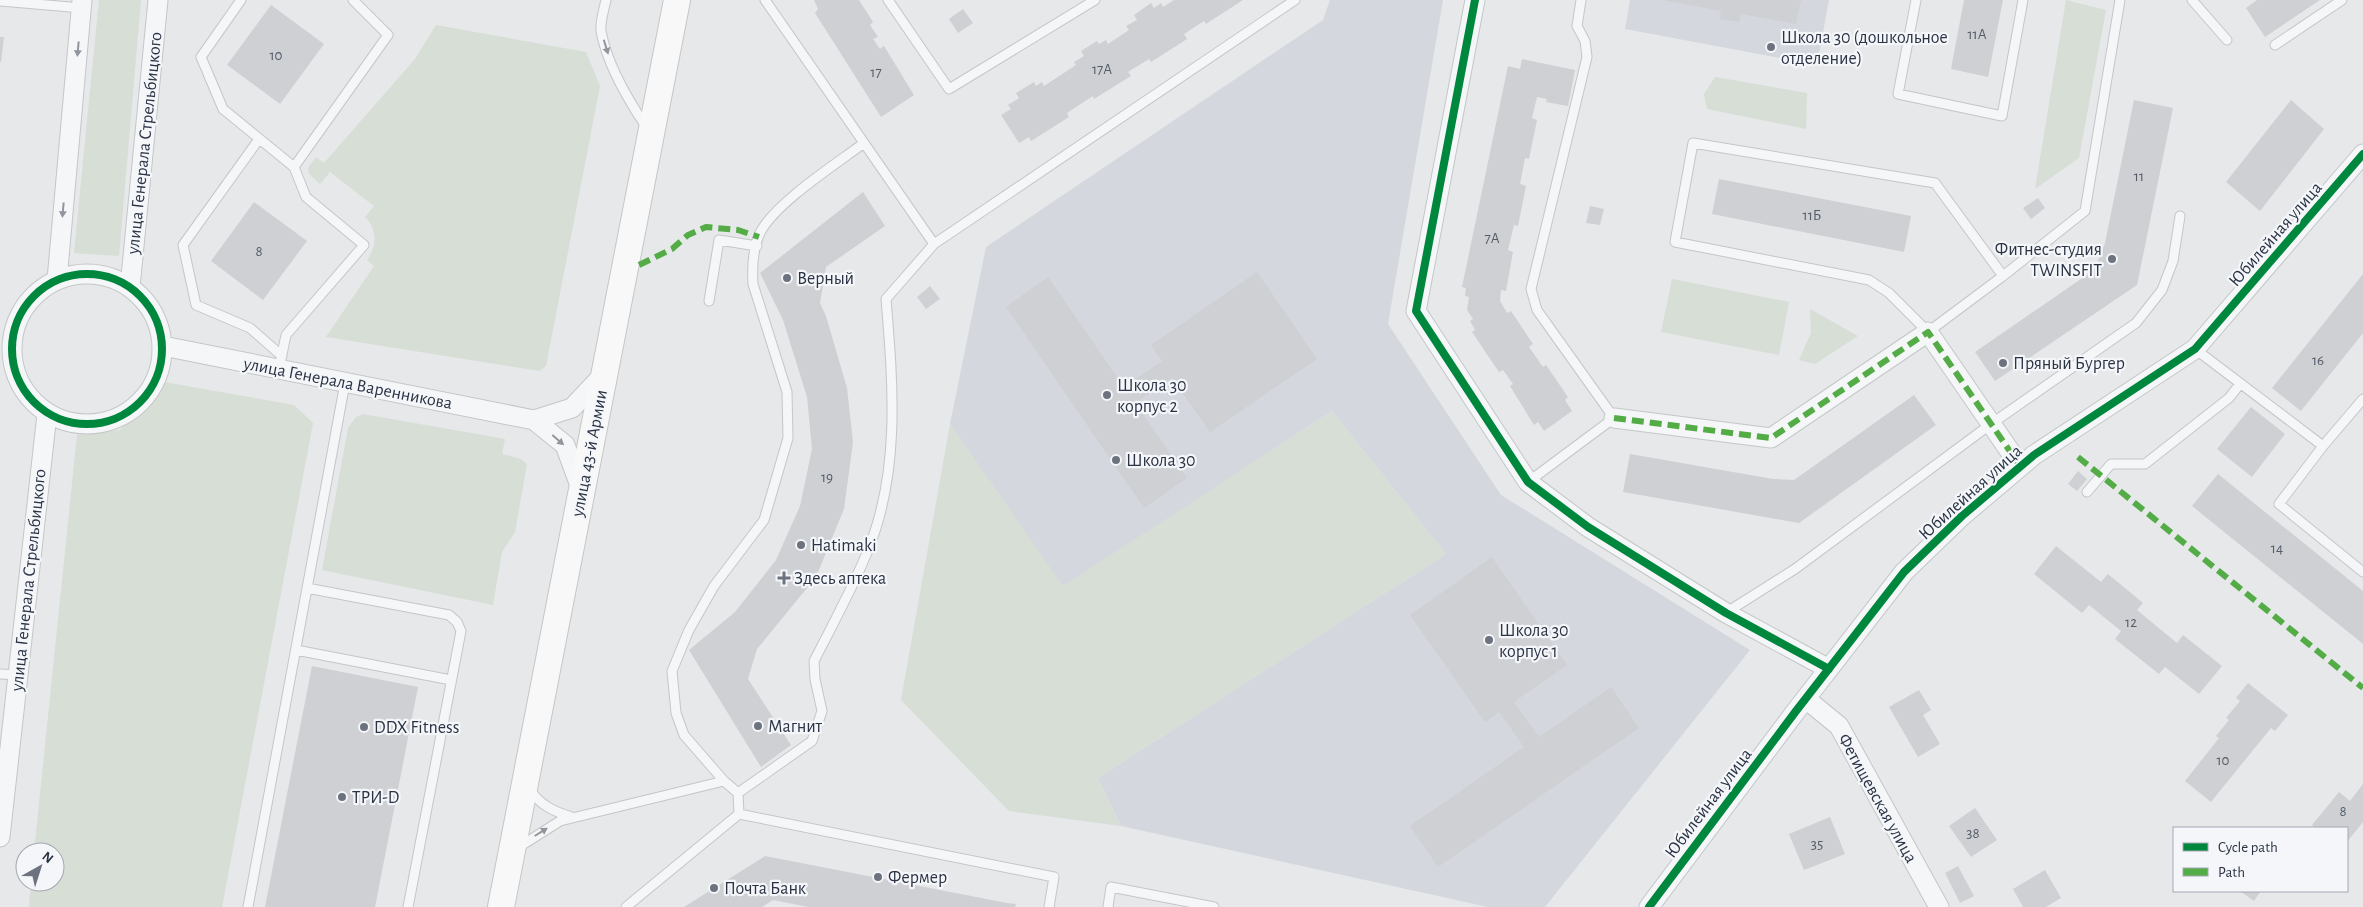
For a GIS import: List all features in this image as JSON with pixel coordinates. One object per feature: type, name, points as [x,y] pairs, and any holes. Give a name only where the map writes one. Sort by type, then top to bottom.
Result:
[{"type":"main road","name":"улица 43-й Армии","points":[[501,907],[677,0]]},
{"type":"street","name":"улица Генерала Стрельбицкого","points":[[130,287],[158,0]]},
{"type":"street","points":[[1475,0],[1416,311],[1528,482],[1588,527],[1726,613],[1829,669]]},
{"type":"street","points":[[57,280],[82,4]]},
{"type":"street","name":"Юбилейная улица","points":[[1649,907],[1904,572],[1962,516],[2020,466],[2195,349],[2363,154]]},
{"type":"street","points":[[93,273],[112,278],[130,287],[147,303],[151,310],[158,323],[163,346],[160,370],[150,391],[135,408],[114,420],[92,425],[68,423],[47,414],[32,402],[7,371],[11,353],[6,335],[21,312],[36,293],[57,280],[74,274],[93,273]]},
{"type":"street","points":[[1614,418],[1771,438],[1928,332],[2020,466]]},
{"type":"street","name":"улица Генерала Варенникова","points":[[163,346],[280,362],[345,383],[534,420],[572,408],[605,373]]},
{"type":"street","name":"улица Генерала Стрельбицкого","points":[[0,837],[9,674],[47,414]]},
{"type":"street","name":"улица Генерала Варенникова","points":[[534,420],[565,446],[582,491]]},
{"type":"street","name":"Фетищевская улица","points":[[1806,699],[1839,726],[1939,907]]},
{"type":"lane","points":[[241,0],[201,57],[223,109],[294,167],[306,197],[364,245],[286,335],[280,362]]},
{"type":"lane","points":[[294,167],[388,35],[353,0]]},
{"type":"lane","points":[[606,0],[601,29],[612,65],[635,111],[651,135]]},
{"type":"lane","points":[[765,0],[934,244]]},
{"type":"lane","points":[[888,0],[949,89],[1095,0]]},
{"type":"lane","points":[[738,793],[812,741],[822,711],[815,678],[814,661],[867,554],[879,518],[889,471],[893,390],[886,299],[934,244],[1295,0]]},
{"type":"lane","points":[[1528,482],[1614,418],[1537,310],[1531,290],[1587,57],[1585,41],[1577,26],[1581,0]]},
{"type":"lane","points":[[1916,0],[1898,94],[2002,116],[2023,0]]},
{"type":"lane","points":[[2003,276],[1935,183],[1693,143],[1675,242],[1869,280],[1889,293],[1928,332],[2003,276],[2085,211],[2120,0]]},
{"type":"lane","points":[[2192,0],[2227,40]]},
{"type":"lane","points":[[2275,45],[2342,0]]},
{"type":"lane","points":[[0,2],[82,4]]},
{"type":"lane","points":[[259,139],[182,245],[196,305],[250,328],[280,362]]},
{"type":"lane","points":[[739,814],[738,793],[724,782],[684,735],[676,713],[672,671],[689,630],[714,586],[764,520],[788,438],[787,392],[753,284],[752,266],[760,232],[776,211],[864,143]]},
{"type":"lane","points":[[1726,613],[1795,569],[1991,424],[2136,323],[2162,290],[2173,261],[2180,216]]},
{"type":"lane","points":[[709,301],[719,240],[757,246]]},
{"type":"lane","points":[[2195,349],[2323,446]]},
{"type":"lane","points":[[248,907],[345,383]]},
{"type":"lane","points":[[2088,492],[2111,464],[2145,464],[2229,398],[2240,384]]},
{"type":"lane","points":[[2363,399],[2323,446],[2279,504],[2363,572]]},
{"type":"lane","points":[[307,588],[449,615],[457,622],[461,631],[408,907]]},
{"type":"lane","points":[[296,650],[451,680]]},
{"type":"lane","points":[[525,781],[535,798],[556,812],[572,817]]},
{"type":"lane","points":[[512,852],[560,821],[572,817],[724,782]]},
{"type":"lane","points":[[626,907],[739,814]]},
{"type":"lane","points":[[739,814],[1054,876],[1049,907]]},
{"type":"lane","points":[[1108,907],[1112,887],[1214,907]]},
{"type":"shaded area","points":[[99,0],[141,0],[119,256],[74,253]]},
{"type":"shaded area","name":"Школа 30","points":[[1330,0],[1443,0],[1388,324],[1501,495],[1750,650],[1545,907],[1488,907],[1121,826],[1098,778],[1446,554],[1332,411],[1063,587],[950,424],[986,247],[1323,20]]},
{"type":"shaded area","name":"Школа 30 (дошкольное отделение)","points":[[1630,0],[1829,0],[1817,65],[1625,29]]},
{"type":"shaded area","points":[[2066,0],[2106,10],[2079,158],[2035,189]]},
{"type":"shaded area","points":[[436,25],[586,52],[600,86],[546,366],[540,371],[326,337],[374,266],[367,260],[373,249],[375,238],[372,227],[365,217],[374,206],[330,172],[320,184],[309,174],[308,168],[316,157],[324,163],[415,59]]},
{"type":"shaded area","points":[[1715,77],[1807,93],[1806,129],[1707,109],[1704,94]]},
{"type":"shaded area","points":[[1672,279],[1789,302],[1779,355],[1661,332]]},
{"type":"shaded area","points":[[1810,309],[1858,336],[1815,364],[1799,360],[1811,333]]},
{"type":"shaded area","points":[[164,382],[294,405],[313,423],[222,907],[29,907],[30,892],[65,892],[65,842],[35,842],[77,435],[119,430],[154,402]]},
{"type":"shaded area","points":[[1332,411],[1446,554],[1098,778],[1121,826],[1009,811],[901,700],[950,424],[1063,586]]},
{"type":"shaded area","points":[[363,414],[505,439],[502,454],[521,459],[527,464],[515,532],[502,552],[493,605],[322,570],[348,428],[356,417]]},
{"type":"building","points":[[814,0],[859,0],[873,22],[870,25],[878,37],[873,39],[880,49],[884,46],[914,95],[881,117],[815,13],[818,9]]},
{"type":"building","points":[[1174,0],[1243,0],[1206,24],[1204,21],[1184,34],[1187,39],[1151,62],[1149,59],[1128,72],[1131,76],[1094,99],[1093,96],[1067,113],[1069,117],[1031,141],[1029,137],[1019,143],[1001,115],[1011,109],[1008,105],[1019,98],[1016,93],[1034,82],[1036,86],[1042,82],[1044,86],[1076,65],[1074,62],[1084,56],[1081,51],[1097,41],[1099,44],[1106,40],[1108,44],[1129,30],[1126,26],[1137,20],[1134,15],[1151,3],[1154,8],[1161,3],[1163,7]]},
{"type":"building","points":[[1663,0],[1801,0],[1796,24],[1741,14],[1739,22],[1720,19],[1721,11]]},
{"type":"building","points":[[1964,0],[2003,0],[1988,77],[1951,69]]},
{"type":"building","points":[[2257,0],[2320,0],[2265,37],[2246,8]]},
{"type":"building","points":[[271,5],[324,44],[280,104],[227,65]]},
{"type":"building","points":[[963,9],[973,23],[958,33],[949,19]]},
{"type":"building","points":[[0,37],[4,37],[1,62],[0,62]]},
{"type":"building","points":[[1522,59],[1575,70],[1568,106],[1546,102],[1547,99],[1537,97],[1532,118],[1537,120],[1529,159],[1525,158],[1520,184],[1526,186],[1518,226],[1514,225],[1508,250],[1513,252],[1506,291],[1501,290],[1500,301],[1507,313],[1511,311],[1533,344],[1529,347],[1543,367],[1546,365],[1568,397],[1565,400],[1572,411],[1544,431],[1538,422],[1534,425],[1510,386],[1513,384],[1503,370],[1499,372],[1472,332],[1475,330],[1470,321],[1473,319],[1467,310],[1469,297],[1465,296],[1466,288],[1462,287],[1508,66],[1520,69]]},
{"type":"building","points":[[2134,100],[2173,108],[2137,285],[1995,381],[1975,352],[2094,270],[2105,243]]},
{"type":"building","points":[[2291,100],[2324,129],[2260,211],[2226,182]]},
{"type":"building","points":[[1719,179],[1911,216],[1904,252],[1712,214]]},
{"type":"building","points":[[863,192],[885,226],[826,267],[820,303],[826,316],[847,388],[853,442],[844,509],[816,577],[757,649],[748,679],[791,745],[761,767],[689,650],[735,612],[776,560],[800,506],[812,449],[807,397],[783,320],[760,273]]},
{"type":"building","points":[[2038,198],[2045,208],[2031,219],[2023,208]]},
{"type":"building","points":[[254,202],[307,241],[263,300],[211,261]]},
{"type":"building","points":[[1590,206],[1604,209],[1600,225],[1586,223]]},
{"type":"building","name":"Школа 30 корпус 2","points":[[1257,272],[1317,359],[1210,432],[1172,378],[1135,403],[1187,478],[1144,508],[1006,307],[1048,277],[1124,387],[1162,361],[1151,345]]},
{"type":"building","points":[[2363,274],[2363,333],[2301,411],[2272,388]]},
{"type":"building","points":[[930,286],[940,299],[926,309],[917,297]]},
{"type":"building","points":[[1914,395],[1936,425],[1799,523],[1623,492],[1630,454],[1773,479],[1794,480]]},
{"type":"building","points":[[2251,407],[2285,434],[2252,477],[2217,449]]},
{"type":"building","points":[[2078,471],[2087,479],[2077,491],[2068,484]]},
{"type":"building","points":[[2218,474],[2363,591],[2363,644],[2192,506]]},
{"type":"building","points":[[2056,546],[2101,582],[2108,574],[2143,603],[2137,610],[2177,643],[2183,635],[2222,666],[2199,694],[2165,667],[2159,674],[2115,639],[2121,631],[2089,605],[2082,613],[2034,574]]},
{"type":"building","points":[[1492,557],[1567,665],[1514,702],[1539,737],[1611,687],[1639,728],[1438,867],[1410,826],[1524,747],[1499,712],[1485,722],[1410,615]]},
{"type":"building","name":"ТРИ-D","points":[[312,666],[418,687],[375,907],[265,907]]},
{"type":"building","points":[[2248,683],[2288,715],[2275,731],[2271,728],[2211,802],[2185,781],[2219,738],[2216,736],[2229,720],[2226,718],[2240,701],[2236,698]]},
{"type":"building","points":[[1919,690],[1931,710],[1923,715],[1940,744],[1918,757],[1889,707]]},
{"type":"building","points":[[2363,784],[2363,822],[2348,841],[2348,827],[2315,827],[2312,825],[2339,792],[2350,801]]},
{"type":"building","points":[[1975,808],[1997,840],[1971,857],[1949,826]]},
{"type":"building","points":[[1830,817],[1845,854],[1804,870],[1789,834]]},
{"type":"building","points":[[765,856],[1016,904],[1015,907],[808,907],[773,900],[762,907],[684,907]]},
{"type":"building","points":[[1958,866],[1974,896],[1960,903],[1945,873]]},
{"type":"building","points":[[2045,870],[2061,898],[2046,907],[2023,907],[2013,889]]},
{"type":"building","points":[[2241,892],[2260,892],[2254,901]]},
{"type":"marked path","points":[[639,265],[672,249],[688,235],[706,227],[738,230],[759,237]]},
{"type":"marked path","points":[[1614,418],[1771,438],[1928,332],[2020,466]]},
{"type":"marked path","points":[[2078,457],[2363,688]]},
{"type":"cycle path","points":[[1475,0],[1416,311],[1528,482],[1588,527],[1726,613],[1829,669]]},
{"type":"cycle path","points":[[1649,907],[1796,711],[1904,572],[1962,516],[2034,455],[2195,349],[2363,154]]},
{"type":"cycle path","points":[[87,274],[102,275],[116,279],[129,286],[140,296],[150,307],[157,320],[161,334],[162,349],[161,364],[157,378],[150,391],[140,402],[129,412],[116,419],[102,423],[87,424],[72,423],[58,419],[45,412],[34,402],[24,391],[17,378],[13,364],[12,349],[13,334],[17,320],[24,307],[34,296],[45,286],[58,279],[72,275],[87,274]]},
{"type":"place","name":"Школа 30 (дошкольное отделение)","points":[[1771,47]]},
{"type":"place","name":"Фитнес-студия TWINSFIT","points":[[2112,259]]},
{"type":"place","name":"Верный","points":[[787,278]]},
{"type":"place","name":"Пряный Бургер","points":[[2003,363]]},
{"type":"place","name":"Школа 30 корпус 2","points":[[1107,395]]},
{"type":"place","name":"Школа 30","points":[[1116,460]]},
{"type":"place","name":"Hatimaki","points":[[801,545]]},
{"type":"place","name":"Здесь аптека","points":[[784,578]]},
{"type":"place","name":"Школа 30 корпус 1","points":[[1489,640]]},
{"type":"place","name":"Магнит","points":[[758,726]]},
{"type":"place","name":"DDX Fitness","points":[[364,727]]},
{"type":"place","name":"ТРИ-D","points":[[342,797]]},
{"type":"place","name":"Фермер","points":[[878,877]]},
{"type":"place","name":"Почта Банк","points":[[714,888]]}]
